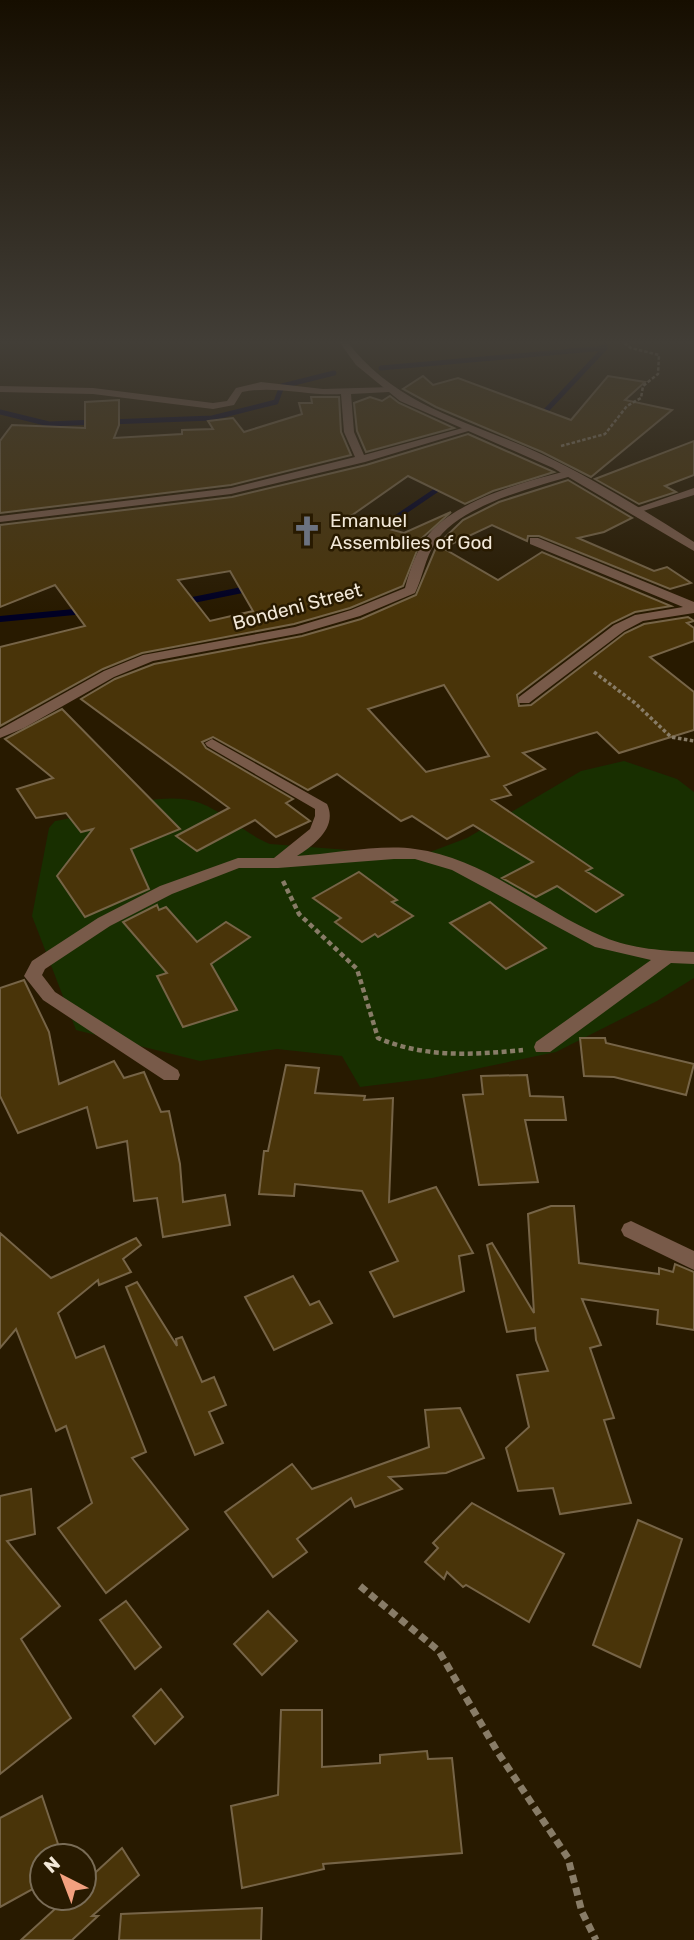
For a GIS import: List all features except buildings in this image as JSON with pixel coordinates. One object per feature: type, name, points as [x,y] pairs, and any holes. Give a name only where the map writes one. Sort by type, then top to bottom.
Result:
[{"type":"street","points":[[349,431],[361,460]]},
{"type":"street","points":[[0,519],[231,491],[361,460],[465,431]]},
{"type":"street","points":[[474,431],[570,473],[637,510],[694,547]]},
{"type":"street","name":"Bondeni Street","points":[[0,734],[96,680],[135,662],[172,652],[291,631],[394,598],[411,590],[427,549],[442,528],[484,503],[570,473]]},
{"type":"street","points":[[637,510],[694,491]]},
{"type":"street","points":[[534,541],[694,608]]},
{"type":"street","points":[[524,700],[629,623],[694,608]]},
{"type":"street","points":[[212,743],[321,807],[325,818],[319,831],[278,863]]},
{"type":"street","points":[[171,1075],[49,996],[33,976],[38,965],[104,922],[195,876],[238,863],[278,863],[394,854],[437,859],[489,880],[571,929],[601,943],[667,957],[694,958]]},
{"type":"street","points":[[544,1048],[559,1033],[667,957]]},
{"type":"street","points":[[631,1230],[694,1261]]},
{"type":"path","points":[[532,454],[605,435],[608,431]]},
{"type":"path","points":[[578,658],[635,703],[671,737],[694,741]]},
{"type":"path","points":[[278,863],[299,914],[357,969],[378,1038],[394,1047],[444,1053],[499,1053],[544,1048]]},
{"type":"path","points":[[360,1586],[439,1651],[469,1698],[497,1751],[568,1858],[582,1912],[596,1940]]},
{"type":"green space","points":[[624,761],[677,779],[694,792],[694,978],[657,1001],[556,1052],[432,1078],[360,1087],[342,1056],[277,1049],[200,1061],[76,1030],[32,916],[49,828],[55,821],[148,800],[185,799],[209,807],[270,844],[400,854],[430,852],[467,838],[581,771]]},
{"type":"waterway","points":[[382,527],[444,485]]},
{"type":"waterway","points":[[375,532],[385,525]]},
{"type":"waterway","points":[[183,602],[252,588]]},
{"type":"waterway","points":[[0,619],[85,611]]},
{"type":"place","name":"Emanuel Assemblies of God","points":[[307,531]]}]
